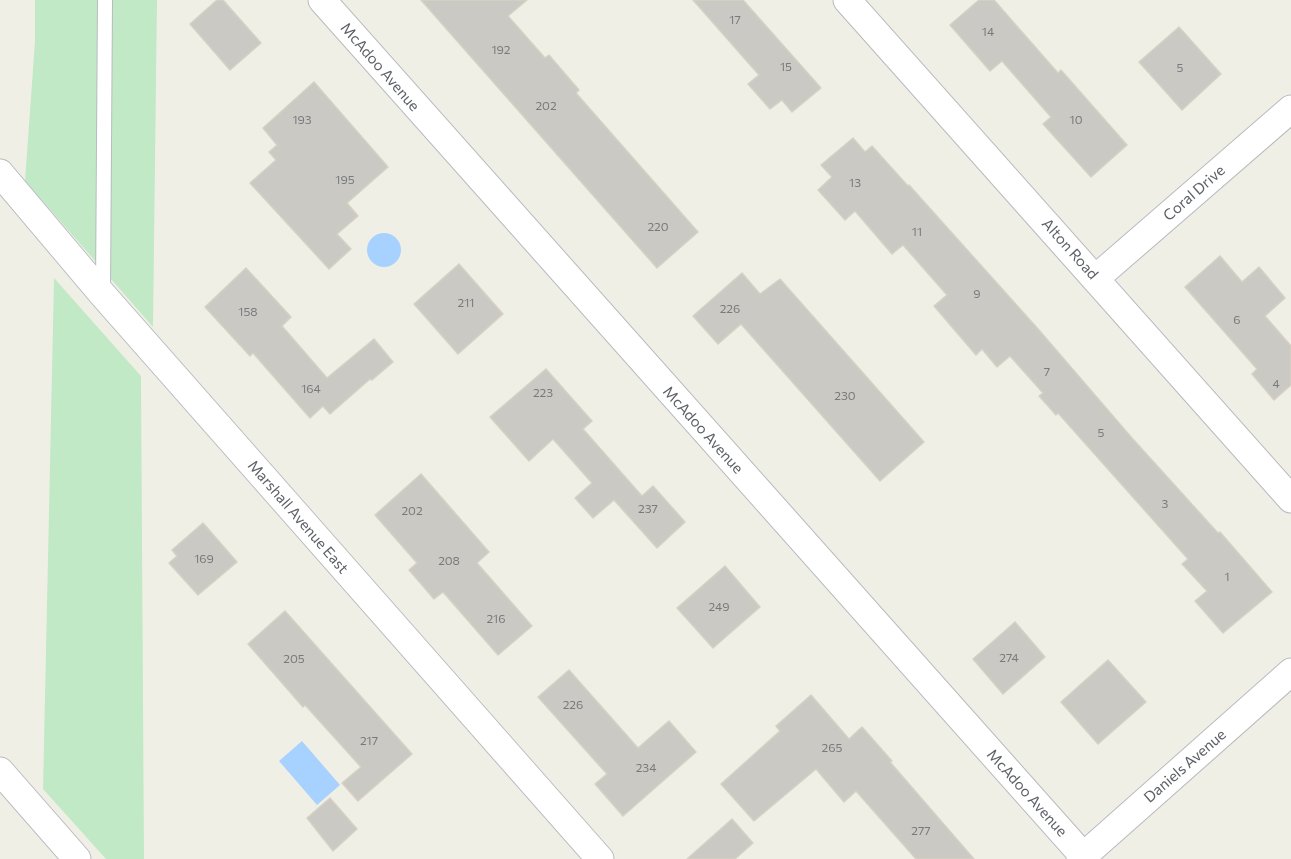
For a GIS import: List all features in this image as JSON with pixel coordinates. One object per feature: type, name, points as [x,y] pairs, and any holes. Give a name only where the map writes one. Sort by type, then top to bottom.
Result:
[{"type":"street","name":"McAdoo Avenue","points":[[322,0],[1083,858]]},
{"type":"street","name":"Alton Road","points":[[847,0],[1291,499]]},
{"type":"street","name":"Coral Drive","points":[[1096,278],[1291,109]]},
{"type":"street","name":"Marshall Avenue East","points":[[0,173],[103,295],[600,859]]},
{"type":"street","name":"Daniels Avenue","points":[[1083,858],[1291,672]]},
{"type":"street","points":[[3,782],[77,859]]},
{"type":"lane","points":[[103,295],[105,0]]},
{"type":"green space","points":[[35,0],[157,0],[153,327],[25,181],[35,41]]},
{"type":"green space","points":[[54,278],[141,376],[144,859],[106,859],[43,789]]},
{"type":"water","points":[[384,233],[396,238],[401,250],[396,262],[384,267],[372,262],[367,250],[372,238]]},
{"type":"water","points":[[302,741],[340,785],[317,805],[279,761]]},
{"type":"building","points":[[217,0],[223,0],[261,43],[230,70],[190,24]]},
{"type":"building","points":[[421,0],[527,0],[508,16],[545,58],[549,55],[579,90],[576,93],[698,232],[657,268]]},
{"type":"building","points":[[693,0],[743,0],[821,88],[792,112],[782,100],[770,109],[748,84],[759,75]]},
{"type":"building","points":[[979,0],[994,0],[1058,73],[1061,70],[1127,145],[1091,177],[1043,124],[1051,117],[1002,61],[990,71],[950,25]]},
{"type":"building","points":[[1179,27],[1221,74],[1182,110],[1139,62]]},
{"type":"building","points":[[314,82],[388,167],[347,203],[358,216],[337,234],[351,249],[329,269],[250,183],[276,160],[269,152],[277,145],[263,128]]},
{"type":"building","points":[[853,138],[865,152],[872,146],[909,185],[1132,438],[1218,533],[1220,532],[1272,592],[1223,633],[1195,601],[1207,591],[1182,564],[1188,559],[1058,413],[1056,415],[1039,396],[1043,393],[1010,356],[997,367],[982,349],[976,355],[934,306],[947,295],[903,245],[892,254],[855,211],[845,220],[818,190],[832,177],[821,165]]},
{"type":"building","points":[[1220,256],[1242,282],[1259,267],[1285,298],[1265,316],[1291,346],[1291,385],[1274,400],[1252,374],[1257,369],[1185,287]]},
{"type":"building","points":[[459,264],[503,314],[458,354],[414,304]]},
{"type":"building","points":[[246,268],[291,317],[282,326],[327,378],[374,339],[393,362],[330,414],[323,406],[310,418],[253,353],[250,356],[205,307]]},
{"type":"building","points":[[742,273],[760,294],[780,279],[924,442],[880,481],[741,324],[718,344],[693,316]]},
{"type":"building","points":[[546,369],[592,421],[583,429],[642,496],[653,486],[685,522],[657,548],[614,500],[593,518],[575,498],[592,483],[553,439],[529,461],[490,417]]},
{"type":"building","points":[[421,474],[489,552],[477,563],[532,626],[498,655],[443,592],[434,599],[409,570],[417,563],[375,515]]},
{"type":"building","points":[[203,523],[237,562],[198,595],[169,563],[177,556],[172,550]]},
{"type":"building","points":[[725,566],[760,607],[713,648],[677,608]]},
{"type":"building","points":[[285,611],[412,754],[358,801],[342,783],[361,767],[305,705],[303,707],[248,644]]},
{"type":"building","points":[[1015,622],[1045,657],[1003,694],[973,659]]},
{"type":"building","points":[[1108,660],[1146,702],[1098,744],[1061,702]]},
{"type":"building","points":[[569,670],[638,748],[669,721],[696,752],[623,816],[595,784],[607,774],[538,697]]},
{"type":"building","points":[[811,695],[849,739],[862,727],[974,859],[916,859],[856,791],[844,802],[816,769],[754,821],[721,784],[780,731],[776,726]]},
{"type":"building","points":[[330,798],[357,829],[333,851],[307,818]]},
{"type":"building","points":[[732,819],[753,843],[735,859],[687,859]]}]
